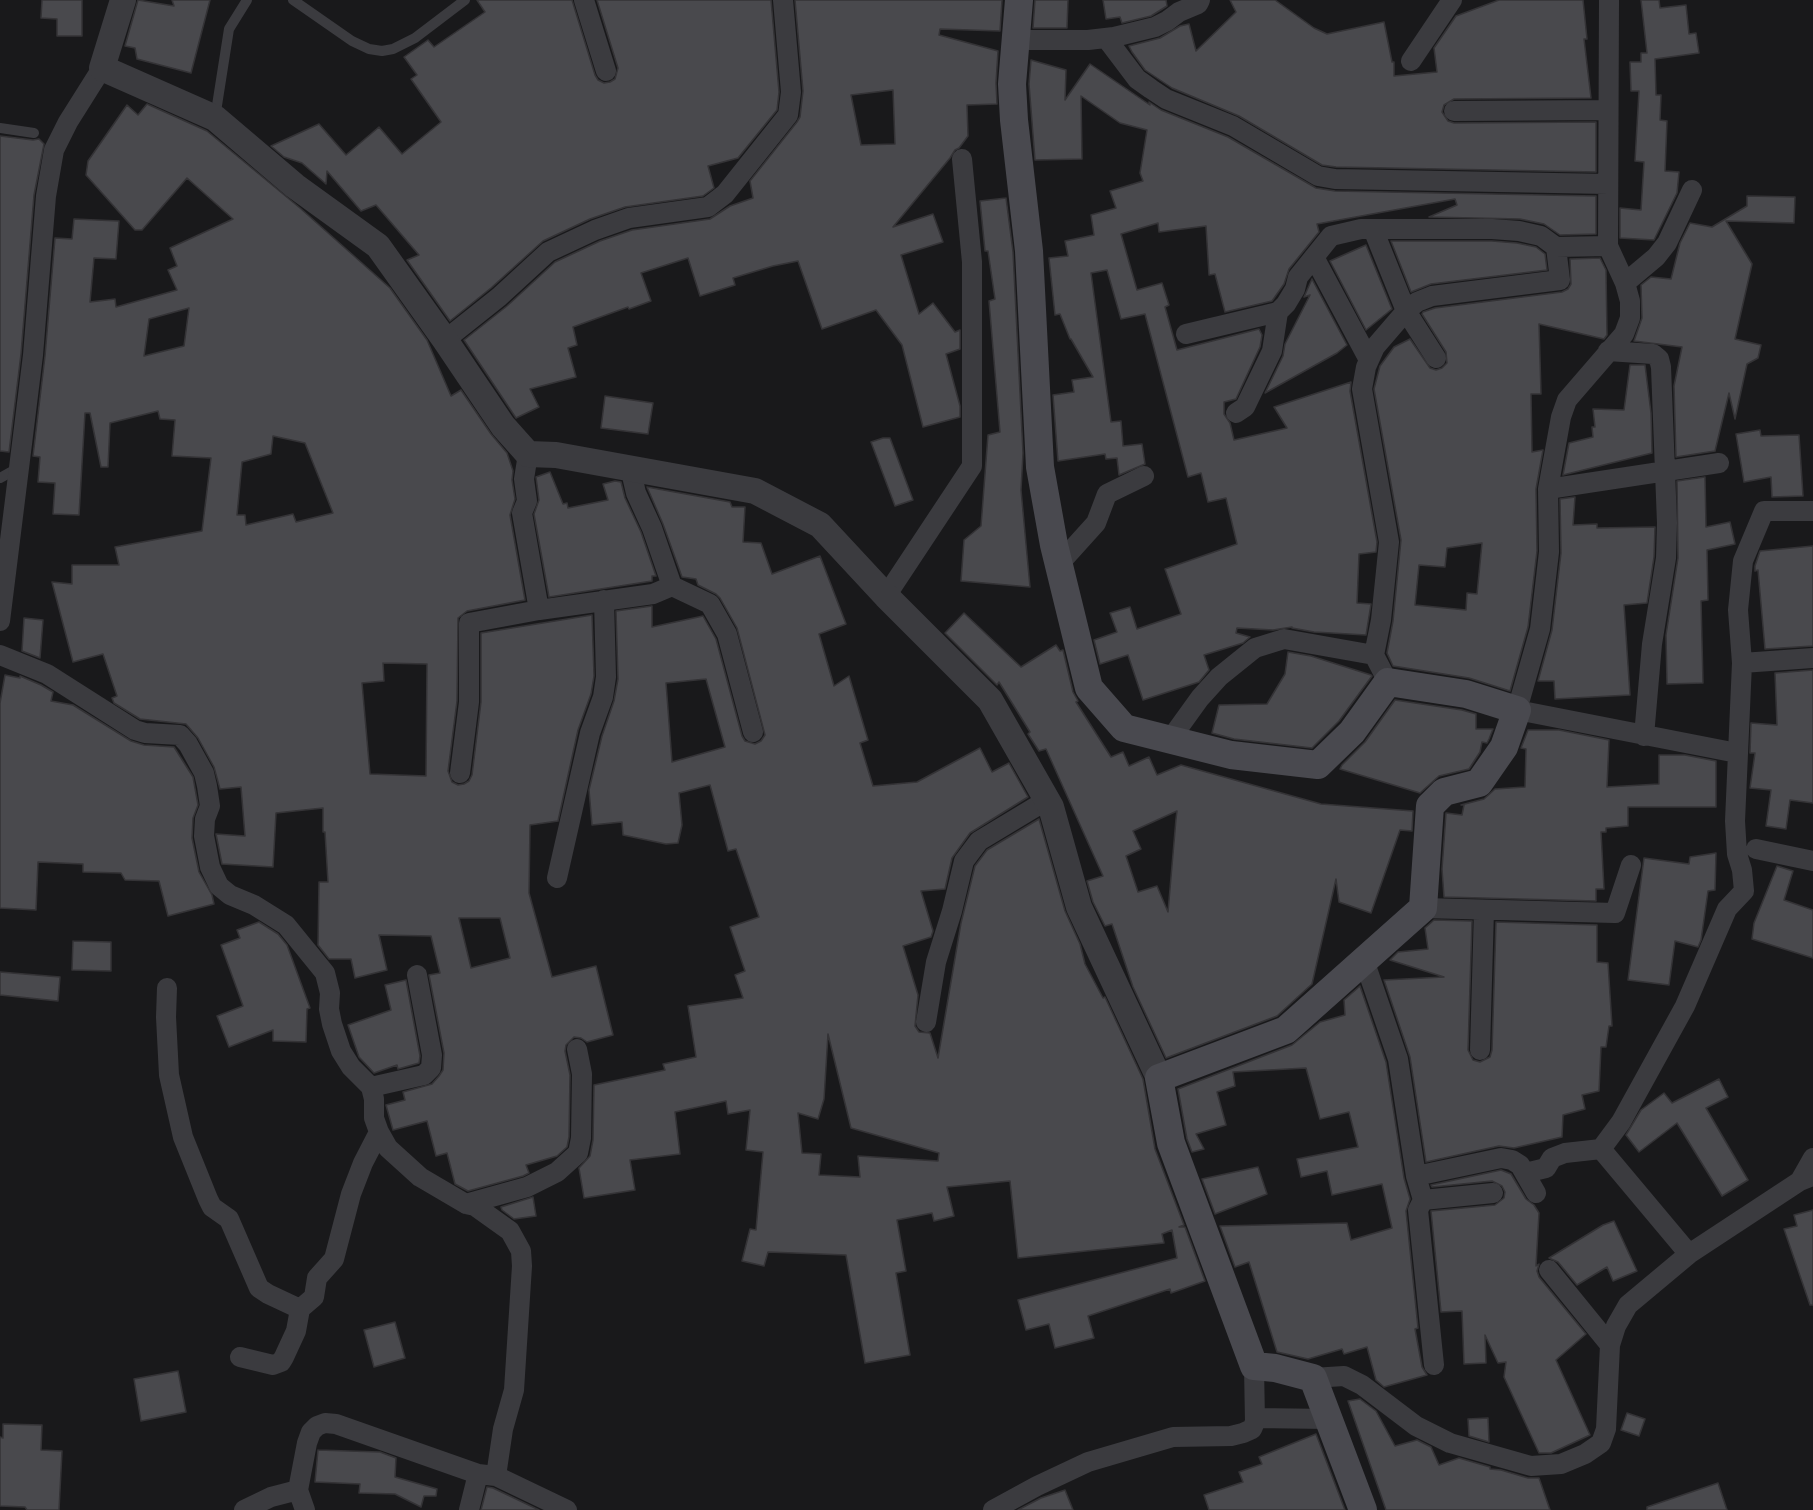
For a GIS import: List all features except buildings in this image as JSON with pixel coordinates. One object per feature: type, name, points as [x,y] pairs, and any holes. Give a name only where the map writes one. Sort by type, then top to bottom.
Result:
[{"type":"main road","points":[[1019,0],[1012,84],[1029,251],[1040,466],[1059,564],[1089,688],[1124,728],[1231,755],[1318,765],[1352,732],[1388,682],[1466,694],[1517,710],[1504,747],[1479,783],[1444,792],[1430,806],[1423,908],[1286,1030],[1159,1077],[1171,1143],[1254,1366],[1275,1368],[1313,1377],[1363,1510]]},
{"type":"street","points":[[0,621],[5,540],[20,466],[33,355],[46,196],[54,150],[68,122],[102,68],[123,0]]},
{"type":"street","points":[[584,0],[606,71]]},
{"type":"street","points":[[445,340],[499,297],[548,252],[595,230],[629,218],[708,207],[725,194],[788,115],[791,92],[783,0]]},
{"type":"street","points":[[1015,40],[1106,38],[1155,27],[1179,12],[1198,4],[1200,0]]},
{"type":"street","points":[[1411,61],[1452,0]]},
{"type":"street","points":[[1609,0],[1608,246],[1625,283],[1630,301],[1630,318],[1624,334],[1567,400],[1561,417],[1548,489],[1549,552],[1540,629],[1517,710],[1737,753]]},
{"type":"street","points":[[1106,38],[1137,79],[1166,99],[1233,126],[1318,176],[1335,179],[1608,184]]},
{"type":"street","points":[[102,68],[215,118],[295,186],[378,246],[503,426],[528,454],[556,455],[630,467],[755,491],[820,525],[886,596],[990,700],[1051,807],[1078,907],[1159,1077]]},
{"type":"street","points":[[1454,111],[1608,111]]},
{"type":"street","points":[[886,596],[972,466],[972,262],[962,159]]},
{"type":"street","points":[[1625,283],[1656,257],[1667,243],[1692,190]]},
{"type":"street","points":[[1186,334],[1278,312],[1295,289],[1298,278],[1331,236],[1373,229],[1519,231],[1541,236],[1556,247],[1608,246]]},
{"type":"street","points":[[1373,229],[1406,311],[1436,358]]},
{"type":"street","points":[[1388,682],[1374,655],[1381,620],[1389,542],[1362,389],[1366,368],[1375,347],[1416,302],[1432,296],[1560,280],[1556,247]]},
{"type":"street","points":[[1314,257],[1370,360]]},
{"type":"street","points":[[1236,413],[1245,407],[1272,351],[1278,312]]},
{"type":"street","points":[[1608,351],[1653,354],[1659,359],[1661,367],[1666,558],[1652,644],[1644,736]]},
{"type":"street","points":[[528,454],[524,479],[527,501],[522,513],[539,610]]},
{"type":"street","points":[[1548,489],[1719,463]]},
{"type":"street","points":[[630,467],[636,493],[652,528],[672,586]]},
{"type":"street","points":[[1059,564],[1096,523],[1107,494],[1144,476]]},
{"type":"street","points":[[1525,1173],[1546,1168],[1552,1158],[1566,1153],[1601,1149],[1621,1122],[1685,1006],[1727,909],[1744,891],[1742,870],[1737,854],[1735,821],[1742,663],[1738,610],[1743,561],[1764,511],[1813,511]]},
{"type":"street","points":[[460,774],[469,702],[469,623],[539,610],[652,594],[672,586],[710,603],[727,634],[753,732]]},
{"type":"street","points":[[557,878],[590,733],[603,697],[606,677],[604,600]]},
{"type":"street","points":[[1169,741],[1206,691],[1237,661],[1255,648],[1284,639],[1374,655]]},
{"type":"street","points":[[0,655],[47,674],[135,730],[145,733],[180,735],[188,744],[204,773],[210,806],[205,819],[204,836],[210,867],[219,886],[230,895],[254,905],[286,925],[325,973],[330,993],[329,1009],[332,1024],[341,1051],[351,1067],[371,1087],[374,1099],[374,1118],[388,1148],[420,1177],[466,1204],[475,1206],[510,1231],[521,1251],[514,1390],[487,1475],[469,1510]]},
{"type":"street","points":[[1742,663],[1813,658]]},
{"type":"street","points":[[926,1022],[936,962],[964,861],[979,841],[1047,800]]},
{"type":"street","points":[[1756,849],[1813,861]]},
{"type":"street","points":[[1423,908],[1615,913],[1631,865]]},
{"type":"street","points":[[1480,1050],[1484,910]]},
{"type":"street","points":[[1364,960],[1398,1059],[1416,1176],[1423,1200],[1418,1210],[1434,1365]]},
{"type":"street","points":[[371,1087],[424,1075],[431,1068],[432,1055],[417,975]]},
{"type":"street","points":[[167,988],[169,1075],[183,1137],[208,1199],[212,1207],[229,1219],[259,1287],[268,1294],[300,1309]]},
{"type":"street","points":[[466,1204],[527,1187],[556,1172],[578,1154],[581,1138],[582,1074],[577,1049]]},
{"type":"street","points":[[240,1357],[268,1365],[281,1362],[296,1330],[300,1309],[314,1297],[317,1278],[334,1259],[351,1194],[363,1163],[379,1132]]},
{"type":"street","points":[[1601,1149],[1689,1254]]},
{"type":"street","points":[[1416,1176],[1501,1158],[1520,1165],[1536,1193]]},
{"type":"street","points":[[1313,1377],[1344,1376],[1362,1385],[1416,1426],[1450,1443],[1532,1466],[1561,1464],[1585,1454],[1601,1443],[1606,1429],[1610,1345],[1616,1326],[1628,1305],[1689,1254],[1807,1179],[1813,1158]]},
{"type":"street","points":[[1423,1200],[1493,1193]]},
{"type":"street","points":[[1548,1270],[1610,1345]]},
{"type":"street","points":[[993,1510],[1088,1462],[1173,1437],[1231,1436],[1252,1429],[1255,1418],[1254,1366]]},
{"type":"street","points":[[1255,1418],[1329,1419]]},
{"type":"street","points":[[305,1510],[298,1490],[310,1432],[325,1423],[336,1424],[487,1475],[567,1510]]},
{"type":"street","points":[[244,1510],[271,1497],[298,1490]]},
{"type":"lane","points":[[215,118],[229,29],[247,0]]},
{"type":"lane","points":[[293,0],[352,41],[369,49],[382,51],[393,49],[415,38],[465,0]]},
{"type":"lane","points":[[0,128],[34,133]]},
{"type":"lane","points":[[0,478],[20,466]]}]
